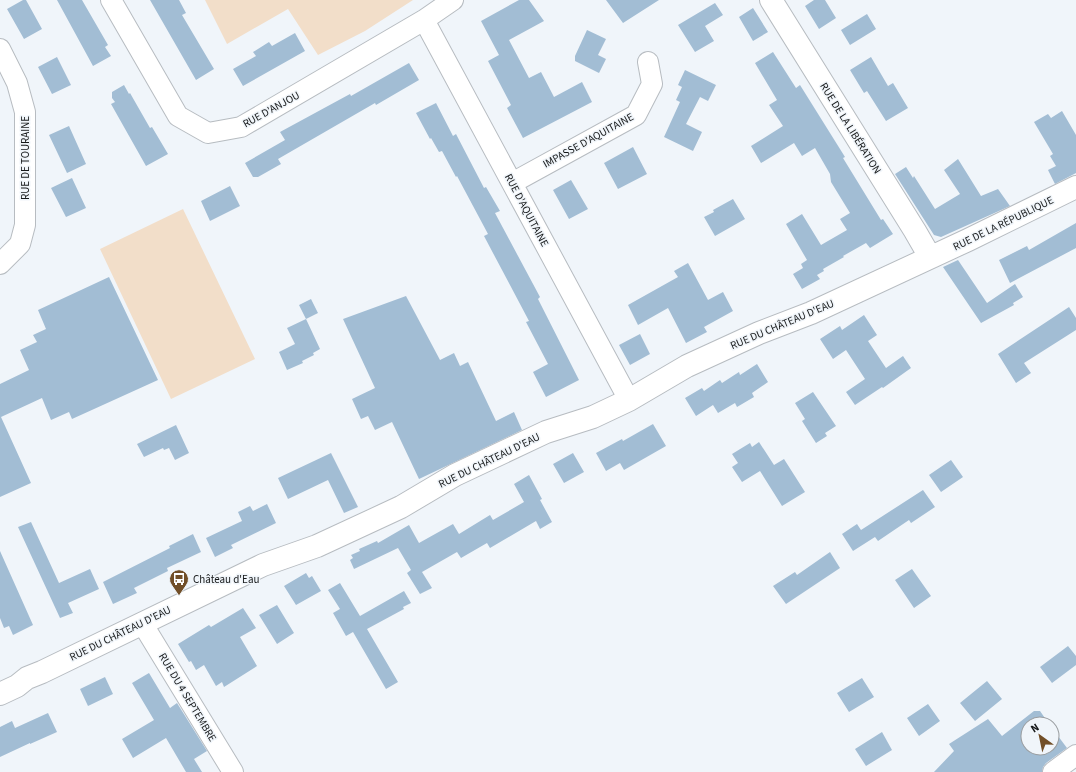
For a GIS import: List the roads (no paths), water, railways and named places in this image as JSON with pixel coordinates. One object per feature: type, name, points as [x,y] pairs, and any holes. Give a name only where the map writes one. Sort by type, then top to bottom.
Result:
[{"type":"street","name":"RUE D'ANJOU","points":[[111,0],[178,116],[208,132],[241,127],[424,20],[453,0]]},
{"type":"street","name":"RUE DE LA LIBÉRATION","points":[[771,0],[930,257]]},
{"type":"street","name":"RUE D'AQUITAINE","points":[[424,20],[629,400]]},
{"type":"street","name":"RUE DE TOURAINE","points":[[0,49],[17,83],[25,112],[25,225],[20,244],[0,264]]},
{"type":"street","name":"IMPASSE D'AQUITAINE","points":[[512,182],[636,115],[652,84],[648,62]]},
{"type":"street","name":"RUE DE LA RÉPUBLIQUE","points":[[930,257],[1076,187]]},
{"type":"street","name":"RUE DU CHÂTEAU D'EAU","points":[[0,694],[17,686],[27,678],[263,565],[317,546],[401,507],[455,475],[546,432],[593,417],[629,400],[687,366],[759,333],[812,313],[930,257]]},
{"type":"street","name":"RUE DU 4 SEPTEMBRE","points":[[142,623],[233,772]]},
{"type":"street","name":"RUE DU CHÂTEAU D'EAU","points":[[0,682],[14,678],[27,678]]},
{"type":"street","points":[[1053,772],[1076,755]]},
{"type":"place","name":"Château d'Eau","points":[[179,596]]}]
